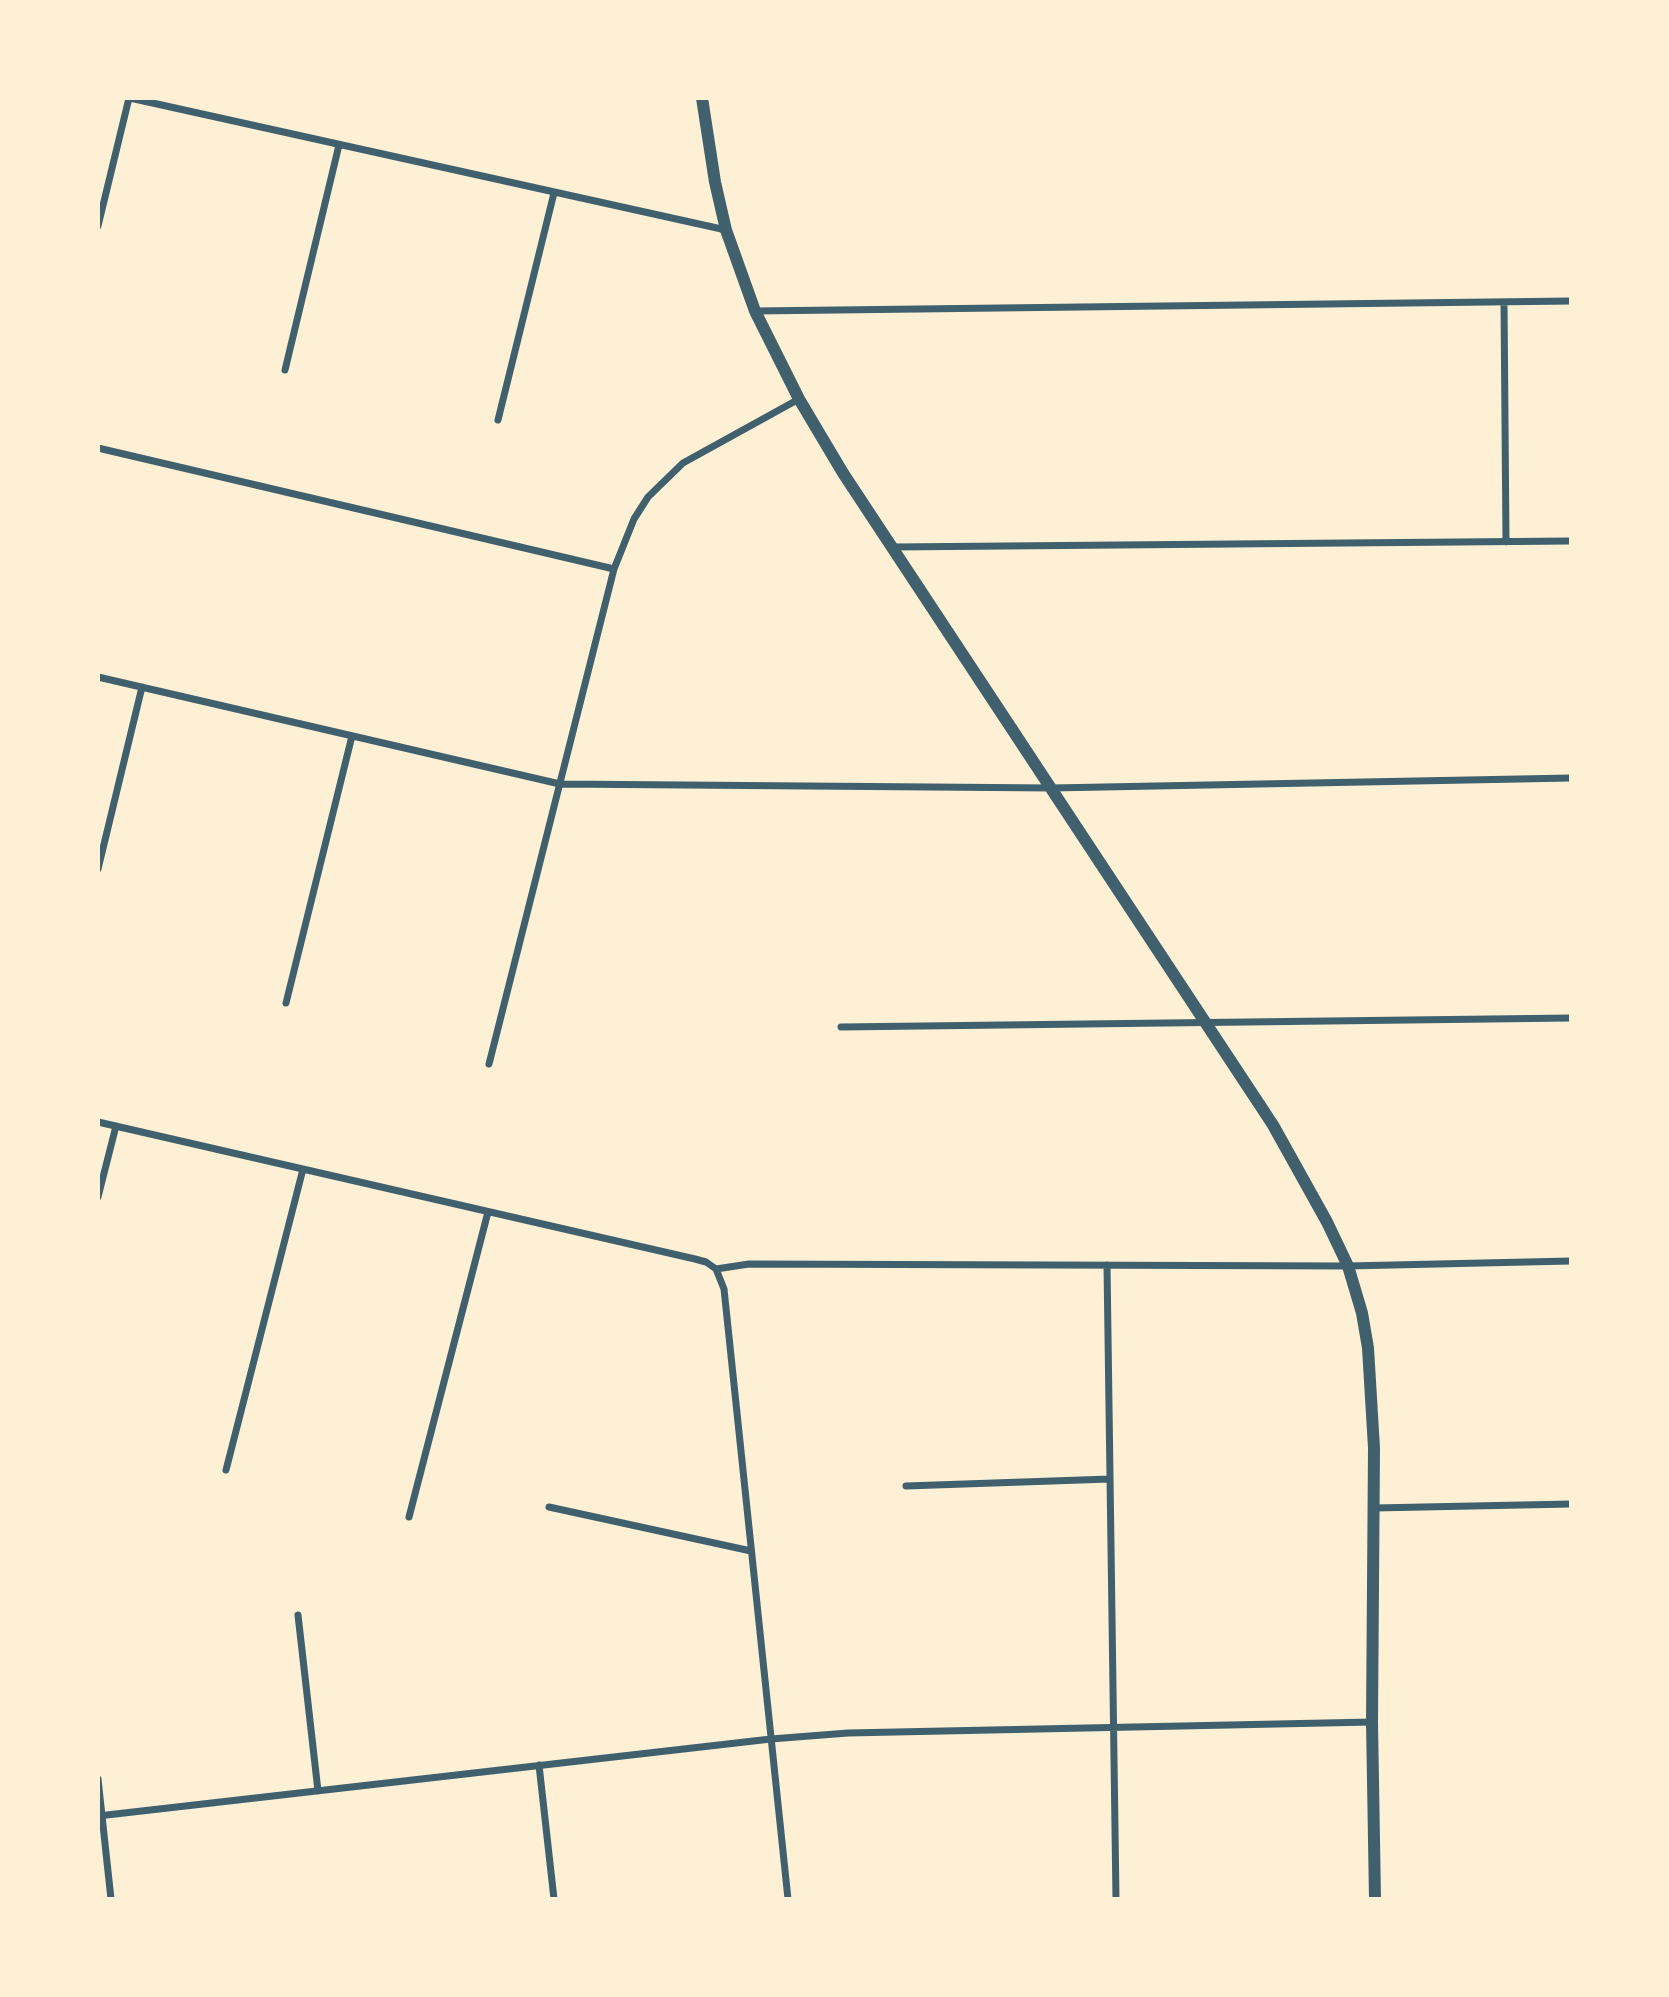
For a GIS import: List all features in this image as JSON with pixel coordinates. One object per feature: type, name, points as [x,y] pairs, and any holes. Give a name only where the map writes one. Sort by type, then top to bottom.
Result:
[{"type":"street","points":[[98,226],[129,98],[726,230]]},
{"type":"street","points":[[702,98],[715,183],[726,230],[755,311],[799,399],[843,473],[1273,1125],[1348,1265],[1362,1313],[1368,1348],[1374,1448],[1375,1899]]},
{"type":"street","points":[[285,370],[339,145]]},
{"type":"street","points":[[498,420],[554,193]]},
{"type":"street","points":[[755,311],[1571,301]]},
{"type":"street","points":[[1504,302],[1506,542]]},
{"type":"street","points":[[489,1065],[614,569],[634,519],[648,497],[683,463],[799,399]]},
{"type":"street","points":[[98,448],[614,569]]},
{"type":"street","points":[[893,547],[1571,541]]},
{"type":"street","points":[[98,677],[560,784],[1052,788],[1571,778]]},
{"type":"street","points":[[98,869],[142,687]]},
{"type":"street","points":[[286,1003],[352,736]]},
{"type":"street","points":[[841,1027],[1571,1018]]},
{"type":"street","points":[[98,1122],[695,1258],[716,1269],[724,1289],[788,1899]]},
{"type":"street","points":[[98,1197],[116,1126]]},
{"type":"street","points":[[226,1470],[303,1169]]},
{"type":"street","points":[[409,1517],[488,1212]]},
{"type":"street","points":[[716,1269],[749,1264],[1348,1265],[1571,1261]]},
{"type":"street","points":[[1107,1265],[1116,1899]]},
{"type":"street","points":[[906,1486],[1110,1479]]},
{"type":"street","points":[[1374,1508],[1571,1504]]},
{"type":"street","points":[[549,1507],[751,1550]]},
{"type":"street","points":[[298,1615],[318,1791]]},
{"type":"street","points":[[100,1816],[848,1732],[1373,1723]]},
{"type":"street","points":[[539,1765],[554,1899]]},
{"type":"street","points":[[98,1779],[111,1899]]}]
